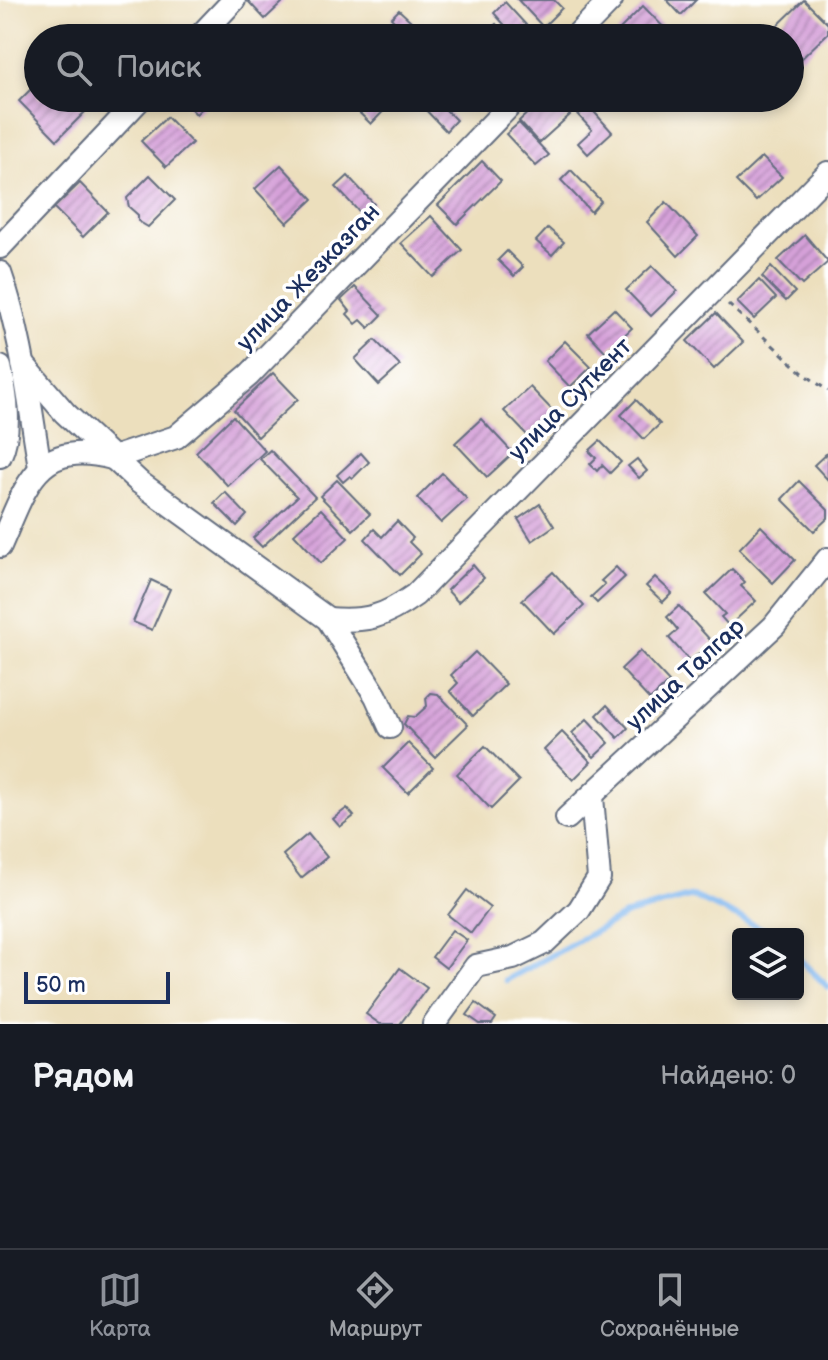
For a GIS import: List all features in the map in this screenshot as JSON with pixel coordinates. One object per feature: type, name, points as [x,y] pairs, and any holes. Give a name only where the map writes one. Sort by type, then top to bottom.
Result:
[{"type":"street","points":[[211,24],[234,0]]},
{"type":"street","points":[[588,24],[611,0]]},
{"type":"street","points":[[0,247],[128,112]]},
{"type":"street","name":"улица Жезказган","points":[[113,458],[176,437],[249,375],[503,112]]},
{"type":"street","name":"улица Суткент","points":[[328,619],[351,621],[375,618],[392,611],[415,595],[828,173]]},
{"type":"street","points":[[0,273],[9,298],[23,364],[40,467]]},
{"type":"street","points":[[23,364],[65,413],[139,482],[328,619],[376,696],[390,727]]},
{"type":"street","points":[[0,367],[7,417],[1,451],[40,467]]},
{"type":"street","points":[[0,546],[26,489],[40,467],[55,457],[74,452],[113,458]]},
{"type":"street","name":"улица Талгар","points":[[567,818],[774,626],[828,559]]},
{"type":"street","points":[[434,1024],[476,966],[513,958],[544,943],[579,910],[599,878],[592,797]]},
{"type":"path","points":[[714,290],[803,373],[828,391]]},
{"type":"building","points":[[247,0],[285,0],[265,19]]},
{"type":"building","points":[[518,0],[554,0],[562,8],[546,24],[540,24]]},
{"type":"building","points":[[667,0],[696,0],[681,15]]},
{"type":"building","points":[[804,0],[828,24],[828,33],[804,56],[804,24],[779,24]]},
{"type":"building","points":[[505,2],[525,24],[504,24],[494,13]]},
{"type":"building","points":[[643,6],[660,24],[625,24]]},
{"type":"building","points":[[399,10],[414,24],[397,24],[391,18]]},
{"type":"building","points":[[30,112],[85,112],[57,140]]},
{"type":"building","points":[[358,112],[383,112],[371,124]]},
{"type":"building","points":[[428,112],[448,112],[456,120],[446,131]]},
{"type":"building","points":[[529,112],[567,112],[570,115],[539,143],[519,121]]},
{"type":"building","points":[[581,112],[594,112],[612,132],[588,154],[578,143],[592,130],[578,115]]},
{"type":"building","points":[[167,117],[192,143],[166,167],[141,141]]},
{"type":"building","points":[[519,123],[549,155],[536,166],[506,134]]},
{"type":"building","points":[[762,157],[782,177],[756,201],[736,181]]},
{"type":"building","points":[[482,161],[501,181],[457,224],[438,205]]},
{"type":"building","points":[[281,165],[313,199],[287,223],[255,189]]},
{"type":"building","points":[[571,170],[601,201],[591,212],[561,180]]},
{"type":"building","points":[[150,175],[175,200],[148,227],[138,221],[138,215],[129,207],[127,198]]},
{"type":"building","points":[[348,176],[374,204],[362,215],[336,187]]},
{"type":"building","points":[[80,183],[108,212],[83,237],[54,208]]},
{"type":"building","points":[[666,202],[698,236],[678,256],[647,222]]},
{"type":"building","points":[[431,216],[462,250],[433,277],[401,243]]},
{"type":"building","points":[[548,228],[564,242],[552,255],[536,241]]},
{"type":"building","points":[[805,235],[828,262],[802,285],[778,260]]},
{"type":"building","points":[[507,251],[523,267],[514,276],[498,260]]},
{"type":"building","points":[[652,266],[677,291],[651,316],[626,290]]},
{"type":"building","points":[[771,267],[795,292],[786,301],[762,277]]},
{"type":"building","points":[[759,280],[776,298],[754,319],[737,302]]},
{"type":"building","points":[[355,287],[382,315],[369,328],[361,320],[356,324],[341,300]]},
{"type":"building","points":[[614,309],[632,328],[606,352],[588,333]]},
{"type":"building","points":[[716,313],[743,342],[714,369],[687,341]]},
{"type":"building","points":[[375,340],[400,366],[379,385],[355,359]]},
{"type":"building","points":[[565,341],[591,367],[570,387],[545,361]]},
{"type":"building","points":[[273,373],[298,399],[258,437],[234,410]]},
{"type":"building","points":[[530,387],[554,412],[528,436],[504,411]]},
{"type":"building","points":[[636,400],[660,424],[644,439],[621,415]]},
{"type":"building","points":[[233,416],[265,451],[228,486],[196,452]]},
{"type":"building","points":[[481,419],[513,453],[487,477],[455,443]]},
{"type":"building","points":[[600,441],[621,462],[610,473],[602,465],[597,471],[590,464],[596,458],[589,451]]},
{"type":"building","points":[[270,450],[315,497],[262,547],[253,538],[297,497],[260,459]]},
{"type":"building","points":[[828,452],[828,480],[814,465]]},
{"type":"building","points":[[361,453],[369,462],[353,478],[350,476],[343,482],[337,475]]},
{"type":"building","points":[[637,459],[647,471],[639,478],[628,466]]},
{"type":"building","points":[[442,473],[467,499],[441,523],[417,498]]},
{"type":"building","points":[[337,480],[370,514],[353,530],[320,496]]},
{"type":"building","points":[[799,481],[828,510],[828,518],[814,531],[782,499]]},
{"type":"building","points":[[225,492],[247,515],[237,526],[214,503]]},
{"type":"building","points":[[540,504],[554,526],[532,541],[518,519]]},
{"type":"building","points":[[321,509],[348,538],[321,563],[294,534]]},
{"type":"building","points":[[397,521],[413,538],[409,542],[421,554],[400,575],[365,539],[374,529],[382,537]]},
{"type":"building","points":[[761,526],[795,560],[773,583],[739,549]]},
{"type":"building","points":[[473,565],[484,578],[458,602],[447,590]]},
{"type":"building","points":[[616,567],[625,577],[597,603],[591,597],[605,584],[601,581]]},
{"type":"building","points":[[732,569],[745,582],[741,586],[756,601],[729,626],[721,617],[725,614],[706,594]]},
{"type":"building","points":[[553,572],[584,606],[554,634],[522,600]]},
{"type":"building","points":[[655,577],[672,593],[663,602],[646,586]]},
{"type":"building","points":[[151,580],[170,589],[152,630],[133,622]]},
{"type":"building","points":[[679,606],[712,642],[690,661],[669,638],[678,630],[667,617]]},
{"type":"building","points":[[640,651],[669,682],[650,700],[621,669]]},
{"type":"building","points":[[475,652],[506,684],[473,716],[450,691],[458,683],[451,675]]},
{"type":"building","points":[[431,693],[438,694],[468,725],[435,757],[404,724],[408,716],[415,717],[427,706],[426,698]]},
{"type":"building","points":[[607,705],[628,728],[618,738],[597,715]]},
{"type":"building","points":[[587,719],[609,743],[594,757],[572,733]]},
{"type":"building","points":[[562,732],[591,762],[573,780],[544,750]]},
{"type":"building","points":[[408,743],[433,768],[408,793],[383,768]]},
{"type":"building","points":[[485,746],[519,781],[491,809],[457,774]]},
{"type":"building","points":[[347,808],[354,816],[340,827],[333,819]]},
{"type":"building","points":[[308,834],[327,857],[301,878],[283,855]]},
{"type":"building","points":[[467,890],[490,908],[471,933],[448,915]]},
{"type":"building","points":[[452,930],[467,940],[446,968],[432,957]]},
{"type":"building","points":[[400,968],[427,988],[400,1024],[380,1024],[366,1014]]},
{"type":"building","points":[[476,1003],[496,1018],[492,1024],[480,1024],[467,1015]]},
{"type":"waterway","points":[[506,980],[627,914],[693,896],[760,928]]},
{"type":"waterway","points":[[804,964],[828,987]]}]
